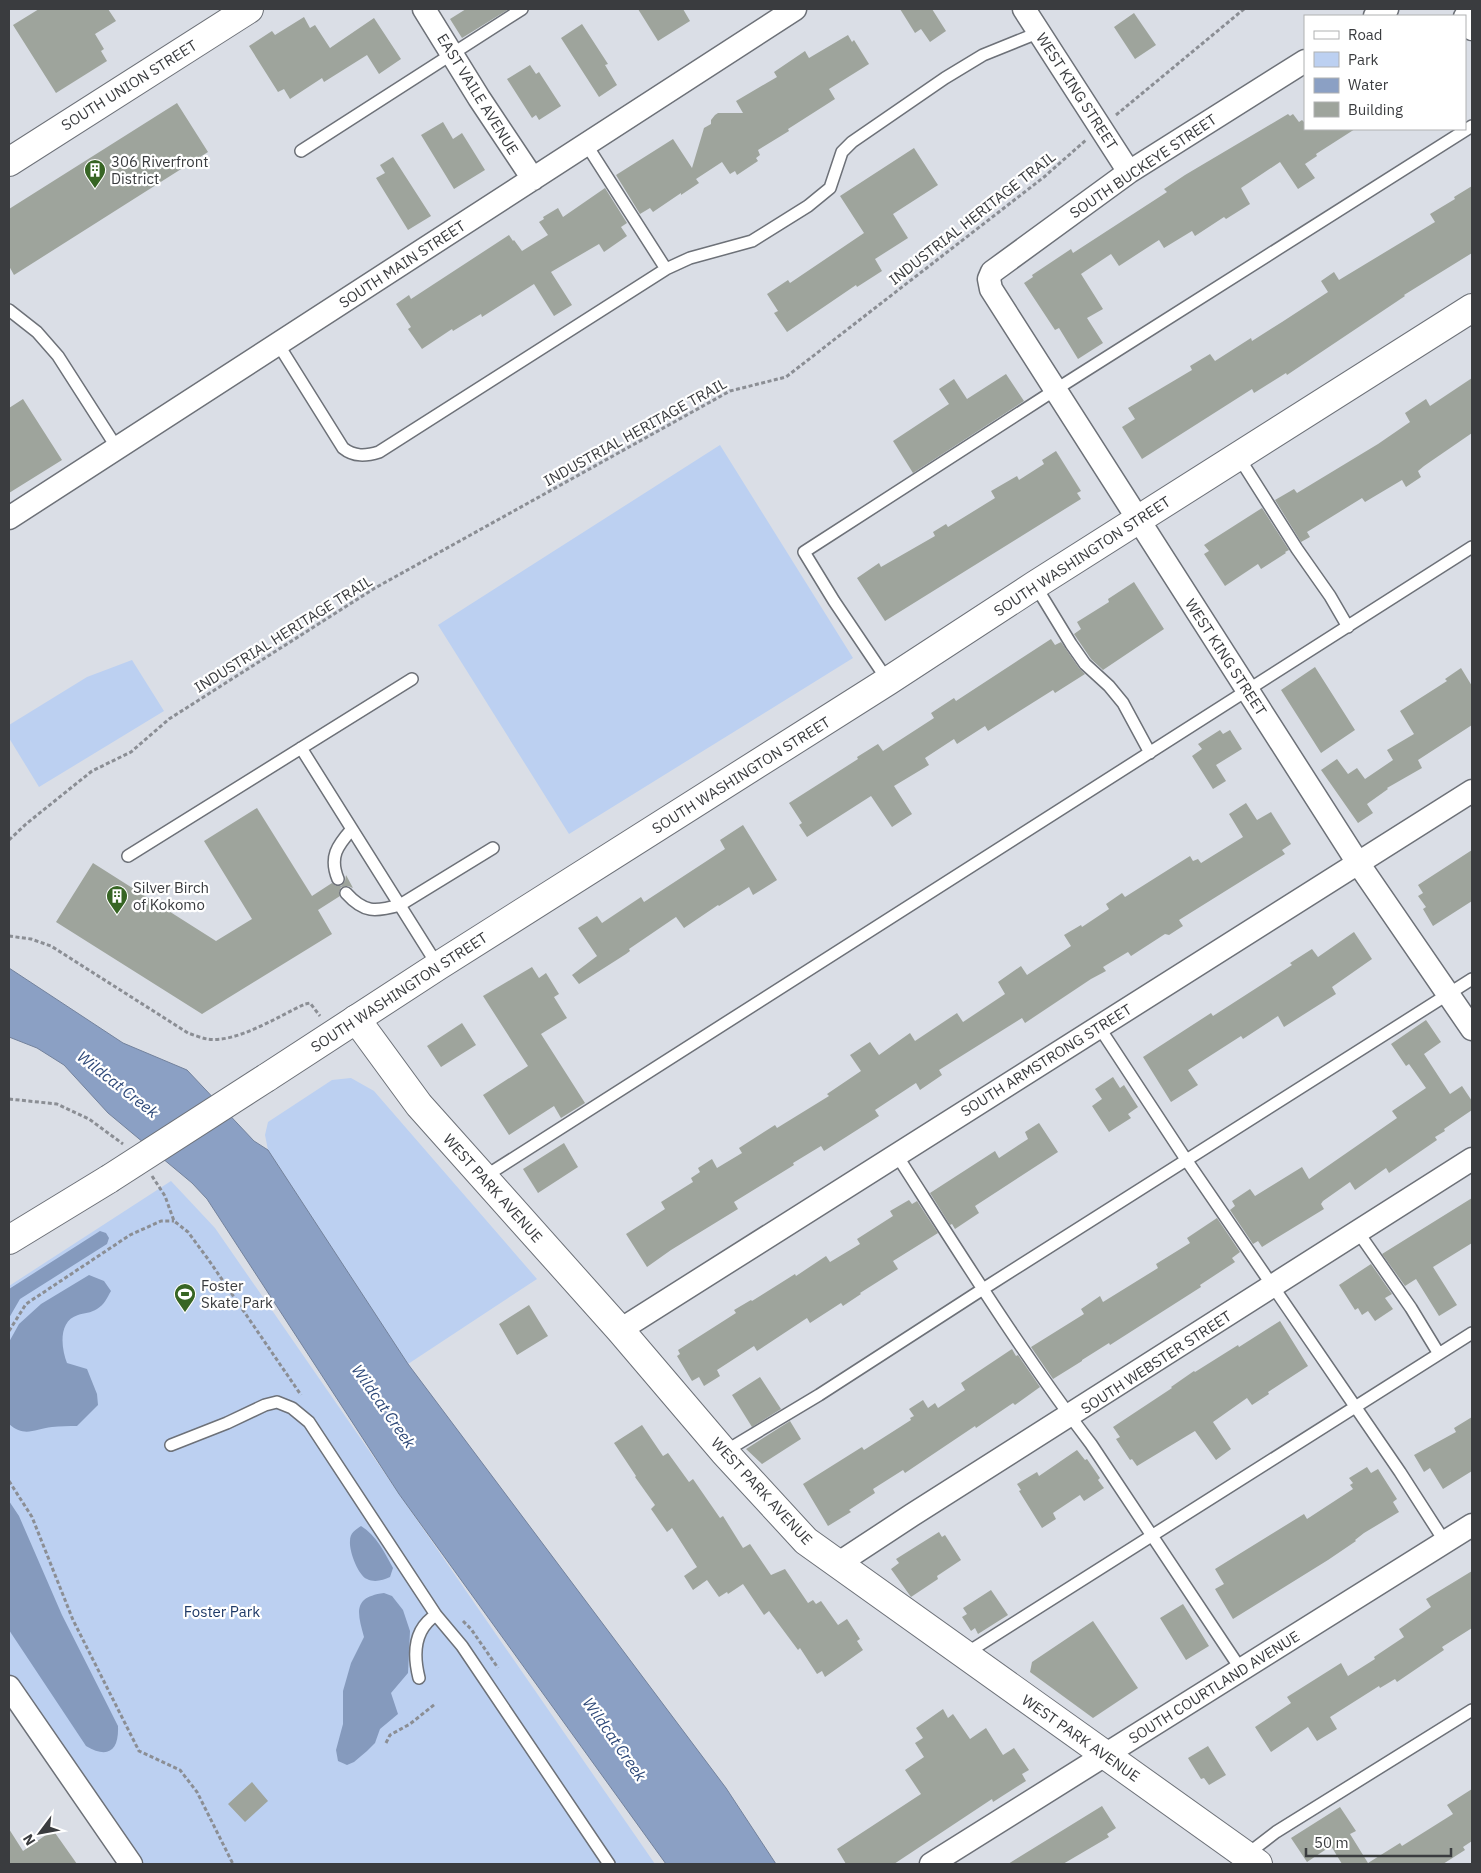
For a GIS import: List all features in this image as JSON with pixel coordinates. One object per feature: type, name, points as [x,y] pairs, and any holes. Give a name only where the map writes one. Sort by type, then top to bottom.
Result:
[{"type":"main road","name":"SOUTH UNION STREET","points":[[9,162],[249,9]]},
{"type":"main road","name":"SOUTH WASHINGTON STREET","points":[[9,1240],[109,1179],[438,966],[888,681],[1034,585],[1472,308]]},
{"type":"main road","name":"WEST PARK AVENUE","points":[[356,1019],[418,1104],[620,1330],[724,1452],[806,1541],[1252,1860]]},
{"type":"street","name":"EAST VAILE AVENUE","points":[[424,9],[479,98],[533,179]]},
{"type":"street","name":"SOUTH MAIN STREET","points":[[9,518],[795,9]]},
{"type":"street","name":"WEST KING STREET","points":[[1024,9],[1129,172]]},
{"type":"street","name":"SOUTH BUCKEYE STREET","points":[[989,279],[992,272],[1129,172],[1304,62]]},
{"type":"street","name":"WEST KING STREET","points":[[989,279],[991,289],[1358,863],[1472,1029]]},
{"type":"street","name":"SOUTH ARMSTRONG STREET","points":[[620,1330],[1472,791]]},
{"type":"street","name":"SOUTH WEBSTER STREET","points":[[839,1564],[912,1515],[1472,1160]]},
{"type":"street","name":"SOUTH COURTLAND AVENUE","points":[[931,1864],[1242,1671],[1472,1525]]},
{"type":"street","points":[[9,1687],[131,1864]]},
{"type":"lane","points":[[301,151],[522,9]]},
{"type":"lane","points":[[278,344],[343,448],[348,452],[359,455],[379,452],[666,268],[690,258],[752,241],[808,206],[830,188],[842,152],[852,142],[945,78],[983,56],[1040,32]]},
{"type":"lane","points":[[888,681],[834,601],[804,552],[1466,130]]},
{"type":"lane","points":[[586,144],[666,268]]},
{"type":"lane","points":[[9,310],[37,332],[58,356],[117,448]]},
{"type":"lane","points":[[1238,456],[1297,549],[1330,596],[1348,627]]},
{"type":"lane","points":[[484,1177],[1249,691],[1472,547]]},
{"type":"lane","points":[[1034,585],[1085,664],[1123,702],[1150,753]]},
{"type":"lane","points":[[128,856],[412,679]]},
{"type":"lane","points":[[301,748],[438,966]]},
{"type":"lane","points":[[338,880],[334,868],[334,856],[342,841],[352,829]]},
{"type":"lane","points":[[346,893],[356,904],[369,909],[383,910],[400,905],[493,848]]},
{"type":"lane","points":[[724,1452],[820,1395],[983,1289],[1472,979]]},
{"type":"lane","points":[[1098,1027],[1187,1161],[1400,1472],[1445,1542]]},
{"type":"lane","points":[[896,1154],[983,1289],[1091,1444],[1242,1671]]},
{"type":"lane","points":[[1358,1232],[1411,1308],[1439,1354]]},
{"type":"lane","points":[[964,1655],[1472,1333]]},
{"type":"lane","points":[[170,1445],[276,1402],[292,1408],[309,1422],[436,1615],[462,1646],[610,1864]]},
{"type":"lane","points":[[418,1678],[415,1654],[416,1641],[424,1625],[436,1615]]},
{"type":"lane","points":[[1252,1860],[1276,1832],[1472,1710]]},
{"type":"path","name":"INDUSTRIAL HERITAGE TRAIL","points":[[9,840],[92,770],[131,752],[169,719],[375,588],[730,391],[786,376],[1044,177],[1100,128],[1244,9]]},
{"type":"path","points":[[9,936],[31,939],[51,946],[188,1033],[207,1039],[224,1038],[242,1033],[305,1004],[310,1004],[315,1008]]},
{"type":"path","points":[[9,1099],[58,1104],[89,1120],[129,1149]]},
{"type":"path","points":[[9,1331],[26,1304],[130,1235],[161,1221],[174,1221],[165,1196],[150,1171]]},
{"type":"path","points":[[9,1482],[32,1518],[73,1620],[139,1751],[180,1770],[197,1792],[233,1864]]},
{"type":"path","points":[[386,1743],[390,1735],[410,1724],[435,1704]]},
{"type":"green space","points":[[720,445],[853,658],[569,834],[438,625]]},
{"type":"green space","points":[[132,660],[164,711],[39,787],[9,738],[9,725],[87,677]]},
{"type":"green space","points":[[351,1078],[374,1091],[537,1279],[408,1364],[268,1150],[265,1135],[268,1122],[332,1080]]},
{"type":"green space","name":"Foster Park","points":[[171,1181],[215,1228],[655,1864],[141,1864],[9,1674],[9,1286]]},
{"type":"shaded area","points":[[100,1231],[106,1233],[109,1238],[107,1244],[20,1299],[9,1318],[9,1289]]},
{"type":"shaded area","points":[[89,1275],[104,1281],[111,1291],[99,1307],[72,1318],[67,1323],[64,1329],[63,1350],[67,1363],[87,1369],[97,1394],[98,1405],[77,1426],[52,1427],[30,1432],[20,1431],[9,1424],[9,1342],[19,1324],[41,1304]]},
{"type":"shaded area","points":[[9,1501],[19,1516],[62,1615],[118,1726],[117,1742],[111,1750],[106,1752],[100,1752],[86,1746],[9,1630]]},
{"type":"shaded area","points":[[361,1526],[376,1539],[387,1556],[393,1568],[390,1577],[373,1581],[364,1577],[357,1568],[351,1551],[350,1538],[353,1532]]},
{"type":"shaded area","points":[[384,1593],[392,1596],[403,1610],[410,1631],[408,1673],[391,1693],[398,1714],[380,1729],[375,1743],[367,1751],[354,1762],[347,1765],[338,1761],[336,1750],[343,1724],[343,1691],[351,1663],[364,1637],[359,1613],[360,1607],[367,1598]]},
{"type":"water","name":"Wildcat Creek","points":[[9,968],[123,1043],[187,1070],[254,1141],[268,1150],[408,1364],[726,1788],[776,1864],[666,1864],[399,1494],[207,1199],[192,1183],[108,1113],[64,1065],[37,1048],[9,1037]]},
{"type":"building","points":[[39,9],[108,9],[116,21],[95,34],[104,49],[101,51],[107,61],[56,93],[13,25]]},
{"type":"building","points":[[466,9],[509,9],[462,38],[450,19]]},
{"type":"building","points":[[638,9],[683,9],[690,21],[658,41]]},
{"type":"building","points":[[900,9],[932,9],[946,31],[930,42],[921,29],[915,33]]},
{"type":"building","points":[[1134,13],[1156,45],[1135,59],[1114,27]]},
{"type":"building","points":[[304,17],[310,28],[315,25],[330,48],[374,18],[401,59],[379,74],[367,55],[324,82],[322,78],[290,99],[284,89],[278,92],[249,46],[272,31],[275,35]]},
{"type":"building","points":[[582,24],[608,64],[605,65],[617,85],[599,97],[561,38]]},
{"type":"building","points":[[848,35],[852,42],[854,40],[869,64],[829,89],[835,99],[758,150],[760,155],[756,158],[758,161],[737,175],[735,171],[730,174],[722,162],[696,179],[699,183],[681,195],[681,193],[653,212],[650,208],[640,214],[616,175],[673,139],[692,168],[704,128],[711,124],[711,120],[715,115],[718,113],[743,113],[736,101],[777,77],[774,72],[805,51],[809,58]]},
{"type":"building","points":[[530,65],[536,74],[539,72],[561,106],[539,120],[536,115],[532,118],[507,79]]},
{"type":"building","name":"306 Riverfront District","points":[[177,103],[208,152],[14,275],[9,266],[9,209]]},
{"type":"building","points":[[1288,114],[1290,116],[1293,114],[1299,122],[1302,120],[1304,122],[1304,130],[1353,130],[1316,154],[1317,156],[1305,164],[1315,178],[1298,189],[1280,162],[1241,188],[1250,204],[1226,219],[1224,217],[1195,236],[1192,231],[1164,248],[1159,240],[1119,266],[1111,254],[1081,274],[1103,309],[1087,318],[1103,343],[1078,359],[1059,328],[1055,330],[1024,283],[1033,277],[1032,275],[1071,249],[1073,253],[1167,192],[1164,189]]},
{"type":"building","points":[[443,122],[453,139],[462,133],[485,170],[454,189],[421,135]]},
{"type":"building","points":[[914,148],[938,185],[893,214],[908,238],[875,259],[882,271],[857,287],[856,285],[787,332],[774,313],[778,311],[767,294],[788,280],[790,283],[864,233],[840,196]]},
{"type":"building","points":[[393,157],[431,216],[408,230],[376,178],[385,173],[380,165]]},
{"type":"building","points":[[1472,186],[1472,253],[1404,295],[1287,375],[1286,373],[1254,393],[1252,389],[1142,459],[1122,427],[1135,419],[1128,408],[1192,370],[1190,366],[1210,354],[1215,361],[1251,338],[1252,341],[1282,322],[1328,292],[1321,281],[1334,272],[1339,280],[1435,222],[1430,214]]},
{"type":"building","points":[[605,188],[627,223],[621,227],[627,236],[604,252],[599,244],[551,272],[572,305],[554,316],[534,284],[482,317],[481,314],[453,331],[452,329],[422,349],[408,329],[411,327],[396,304],[409,295],[411,299],[509,235],[522,251],[548,235],[539,222],[544,219],[543,217],[558,208],[563,217]]},
{"type":"building","points":[[1006,374],[1024,401],[913,473],[893,441],[949,404],[939,389],[954,379],[967,399]]},
{"type":"building","points":[[1472,378],[1472,433],[1424,466],[1418,471],[1421,477],[1406,487],[1402,480],[1365,502],[1362,498],[1307,532],[1310,537],[1301,542],[1275,500],[1294,489],[1297,493],[1378,444],[1410,422],[1405,413],[1426,399],[1430,406]]},
{"type":"building","points":[[23,399],[62,460],[9,493],[9,408]]},
{"type":"building","points":[[1056,451],[1081,491],[1077,493],[1081,499],[885,621],[857,578],[879,563],[881,567],[935,536],[933,532],[946,524],[948,527],[995,498],[991,491],[1017,476],[1019,480],[1044,464],[1042,460]]},
{"type":"building","points":[[1262,508],[1289,550],[1261,569],[1258,564],[1225,586],[1204,554],[1209,551],[1204,545]]},
{"type":"building","points":[[1134,582],[1164,629],[1103,670],[1091,659],[1074,634],[1081,629],[1077,622],[1109,602],[1108,599]]},
{"type":"building","points":[[1051,639],[1055,645],[1061,642],[1085,674],[1055,693],[1053,690],[988,731],[985,726],[957,744],[954,739],[925,758],[929,765],[894,786],[912,814],[892,827],[871,796],[807,837],[799,825],[802,823],[789,803],[878,744],[883,751],[934,718],[931,713],[954,698],[956,701]]},
{"type":"building","points":[[1315,667],[1355,730],[1321,753],[1281,690]]},
{"type":"building","points":[[1461,668],[1472,686],[1472,725],[1418,760],[1422,768],[1387,788],[1367,804],[1373,813],[1358,823],[1321,770],[1337,759],[1348,774],[1357,768],[1365,779],[1393,760],[1387,750],[1414,734],[1400,711],[1447,681],[1445,679]]},
{"type":"building","points":[[1220,730],[1223,734],[1230,730],[1242,749],[1216,765],[1226,781],[1213,789],[1192,756],[1202,749],[1198,744]]},
{"type":"building","points":[[1246,803],[1257,820],[1271,812],[1291,844],[1282,850],[1285,854],[1179,920],[1183,926],[1169,935],[1165,934],[1131,956],[1128,952],[1103,967],[1106,971],[1025,1023],[1022,1018],[939,1070],[942,1075],[920,1090],[916,1083],[875,1110],[879,1116],[824,1151],[821,1146],[793,1163],[794,1165],[734,1202],[738,1209],[647,1267],[626,1234],[665,1209],[661,1202],[693,1182],[691,1178],[700,1172],[698,1168],[712,1159],[717,1168],[742,1153],[739,1148],[775,1125],[777,1128],[829,1096],[827,1094],[861,1071],[850,1055],[870,1042],[879,1055],[910,1033],[915,1041],[957,1013],[963,1022],[1005,994],[998,982],[1021,966],[1027,975],[1071,946],[1064,935],[1081,925],[1082,927],[1109,909],[1106,904],[1122,893],[1125,897],[1190,856],[1193,861],[1198,859],[1201,863],[1243,837],[1229,814]]},
{"type":"building","name":"Silver Birch of Kokomo","points":[[257,808],[312,896],[332,883],[336,886],[341,886],[345,881],[346,875],[353,888],[348,886],[341,887],[340,896],[318,910],[332,934],[202,1014],[56,922],[93,863],[216,941],[252,919],[204,841]]},
{"type":"building","points":[[743,825],[777,880],[753,895],[749,887],[684,928],[676,917],[629,949],[630,951],[626,954],[579,984],[572,975],[597,956],[578,928],[597,916],[602,923],[641,897],[644,902],[725,849],[720,840]]},
{"type":"building","points":[[1472,850],[1472,901],[1433,926],[1423,909],[1426,907],[1418,896],[1423,893],[1418,885]]},
{"type":"building","points":[[1354,932],[1372,959],[1332,987],[1336,994],[1284,1027],[1278,1016],[1243,1039],[1241,1036],[1188,1070],[1198,1085],[1171,1102],[1143,1057],[1211,1013],[1213,1016],[1292,965],[1290,963],[1312,949],[1318,957]]},
{"type":"building","points":[[532,967],[539,978],[546,973],[559,994],[554,997],[567,1018],[541,1034],[585,1103],[561,1118],[554,1106],[509,1135],[483,1095],[528,1066],[483,996]]},
{"type":"building","points":[[1426,1020],[1441,1042],[1424,1054],[1450,1094],[1462,1086],[1472,1101],[1472,1110],[1444,1129],[1445,1131],[1435,1137],[1437,1140],[1389,1173],[1386,1168],[1355,1190],[1350,1182],[1323,1201],[1321,1204],[1324,1209],[1262,1247],[1258,1241],[1253,1244],[1230,1210],[1235,1206],[1232,1201],[1250,1189],[1255,1196],[1302,1167],[1309,1179],[1397,1118],[1392,1111],[1426,1088],[1409,1064],[1406,1066],[1391,1044]]},
{"type":"building","points":[[462,1023],[476,1045],[441,1067],[427,1046]]},
{"type":"building","points":[[1113,1077],[1120,1088],[1124,1085],[1138,1107],[1128,1114],[1131,1118],[1109,1132],[1092,1106],[1102,1099],[1095,1089]]},
{"type":"building","points":[[1039,1123],[1058,1152],[975,1206],[979,1213],[955,1229],[952,1224],[950,1225],[930,1193],[995,1151],[999,1158],[1028,1139],[1025,1132]]},
{"type":"building","points":[[564,1143],[578,1167],[538,1193],[523,1169]]},
{"type":"building","points":[[1472,1198],[1472,1243],[1433,1267],[1457,1305],[1439,1316],[1416,1279],[1405,1286],[1382,1254]]},
{"type":"building","points":[[909,1200],[912,1204],[917,1201],[938,1233],[893,1261],[898,1269],[843,1306],[841,1303],[810,1323],[807,1318],[757,1351],[754,1346],[717,1370],[720,1376],[704,1386],[699,1377],[692,1381],[677,1356],[680,1354],[678,1350],[736,1313],[734,1310],[795,1274],[796,1276],[826,1256],[830,1262],[860,1244],[857,1239],[893,1216],[890,1211]]},
{"type":"building","points":[[1217,1218],[1240,1252],[1232,1258],[1235,1262],[1200,1285],[1201,1287],[1053,1379],[1031,1347],[1084,1314],[1081,1309],[1100,1296],[1103,1302],[1158,1268],[1156,1264],[1190,1243],[1187,1238]]},
{"type":"building","points":[[1371,1264],[1392,1294],[1385,1298],[1393,1309],[1375,1321],[1368,1311],[1362,1315],[1358,1308],[1355,1310],[1339,1285]]},
{"type":"building","points":[[529,1305],[548,1336],[517,1355],[499,1324]]},
{"type":"building","points":[[1280,1321],[1308,1366],[1268,1392],[1269,1394],[1252,1405],[1247,1398],[1213,1422],[1231,1449],[1216,1460],[1195,1431],[1137,1466],[1132,1459],[1130,1460],[1116,1439],[1120,1437],[1113,1427],[1194,1371],[1238,1345],[1239,1347]]},
{"type":"building","points":[[1012,1349],[1040,1387],[1015,1405],[1013,1403],[976,1428],[975,1426],[905,1473],[903,1470],[873,1489],[875,1493],[849,1510],[851,1512],[828,1526],[803,1484],[862,1447],[864,1450],[911,1420],[910,1418],[914,1416],[909,1409],[923,1400],[928,1408],[935,1403],[938,1408],[965,1390],[961,1383]]},
{"type":"building","points":[[760,1377],[781,1409],[752,1427],[732,1395]]},
{"type":"building","points":[[1472,1417],[1472,1471],[1443,1489],[1430,1468],[1424,1472],[1414,1455],[1456,1432],[1454,1428]]},
{"type":"building","points":[[790,1421],[801,1439],[762,1464],[746,1449]]},
{"type":"building","points":[[642,1425],[663,1456],[668,1453],[689,1482],[693,1479],[720,1518],[723,1516],[743,1548],[750,1544],[771,1575],[785,1569],[808,1603],[813,1600],[816,1604],[821,1601],[838,1625],[847,1619],[860,1639],[857,1641],[863,1650],[825,1677],[822,1671],[817,1674],[800,1648],[798,1650],[769,1611],[764,1615],[743,1584],[728,1594],[727,1592],[719,1597],[707,1580],[693,1590],[684,1576],[697,1567],[672,1528],[667,1532],[651,1509],[655,1505],[614,1443]]},
{"type":"building","points":[[1077,1450],[1085,1460],[1087,1459],[1100,1478],[1098,1480],[1104,1488],[1084,1501],[1080,1495],[1053,1513],[1056,1519],[1042,1528],[1019,1491],[1021,1490],[1017,1484],[1037,1472],[1039,1476]]},
{"type":"building","points":[[1367,1467],[1371,1473],[1378,1469],[1397,1499],[1393,1502],[1399,1512],[1364,1533],[1356,1541],[1328,1560],[1233,1619],[1215,1589],[1224,1584],[1215,1569],[1304,1514],[1307,1519],[1353,1489],[1350,1485],[1353,1483],[1349,1478]]},
{"type":"building","points":[[939,1532],[942,1537],[945,1535],[961,1560],[937,1576],[938,1579],[911,1597],[891,1569],[899,1563],[896,1559]]},
{"type":"building","points":[[1472,1571],[1472,1628],[1442,1647],[1444,1650],[1397,1682],[1395,1679],[1380,1688],[1379,1686],[1330,1717],[1337,1729],[1317,1741],[1308,1727],[1271,1752],[1255,1727],[1291,1703],[1287,1697],[1341,1663],[1348,1676],[1375,1659],[1374,1657],[1404,1637],[1399,1629],[1431,1607],[1426,1599]]},
{"type":"building","points":[[991,1590],[1008,1615],[978,1634],[975,1628],[971,1631],[962,1617],[967,1614],[963,1608]]},
{"type":"building","points":[[1183,1604],[1209,1646],[1186,1660],[1160,1618]]},
{"type":"building","points":[[1093,1621],[1138,1688],[1093,1718],[1030,1672],[1032,1662]]},
{"type":"building","points":[[943,1709],[948,1718],[953,1714],[970,1739],[986,1728],[1003,1755],[1014,1748],[1029,1770],[1022,1774],[1026,1781],[993,1802],[992,1799],[894,1864],[846,1864],[837,1849],[921,1794],[905,1770],[924,1757],[915,1743],[923,1738],[916,1728]]},
{"type":"building","points":[[1208,1746],[1226,1775],[1209,1785],[1204,1778],[1201,1779],[1188,1758]]},
{"type":"building","points":[[252,1782],[268,1801],[245,1822],[228,1804]]},
{"type":"building","points":[[1472,1789],[1472,1841],[1463,1847],[1465,1850],[1443,1864],[1342,1864],[1331,1846],[1307,1862],[1291,1838],[1340,1807],[1356,1831],[1350,1834],[1368,1863],[1400,1843],[1402,1846],[1453,1814],[1447,1805]]},
{"type":"building","points":[[1102,1806],[1116,1828],[1107,1834],[1109,1837],[1063,1864],[1008,1864]]},
{"type":"building","points":[[9,1829],[23,1851],[53,1830],[77,1864],[9,1864]]},
{"type":"place","name":"306 Riverfront District","points":[[95,189]]},
{"type":"place","name":"Silver Birch of Kokomo","points":[[117,915]]},
{"type":"place","name":"Foster Skate Park","points":[[185,1313]]}]
